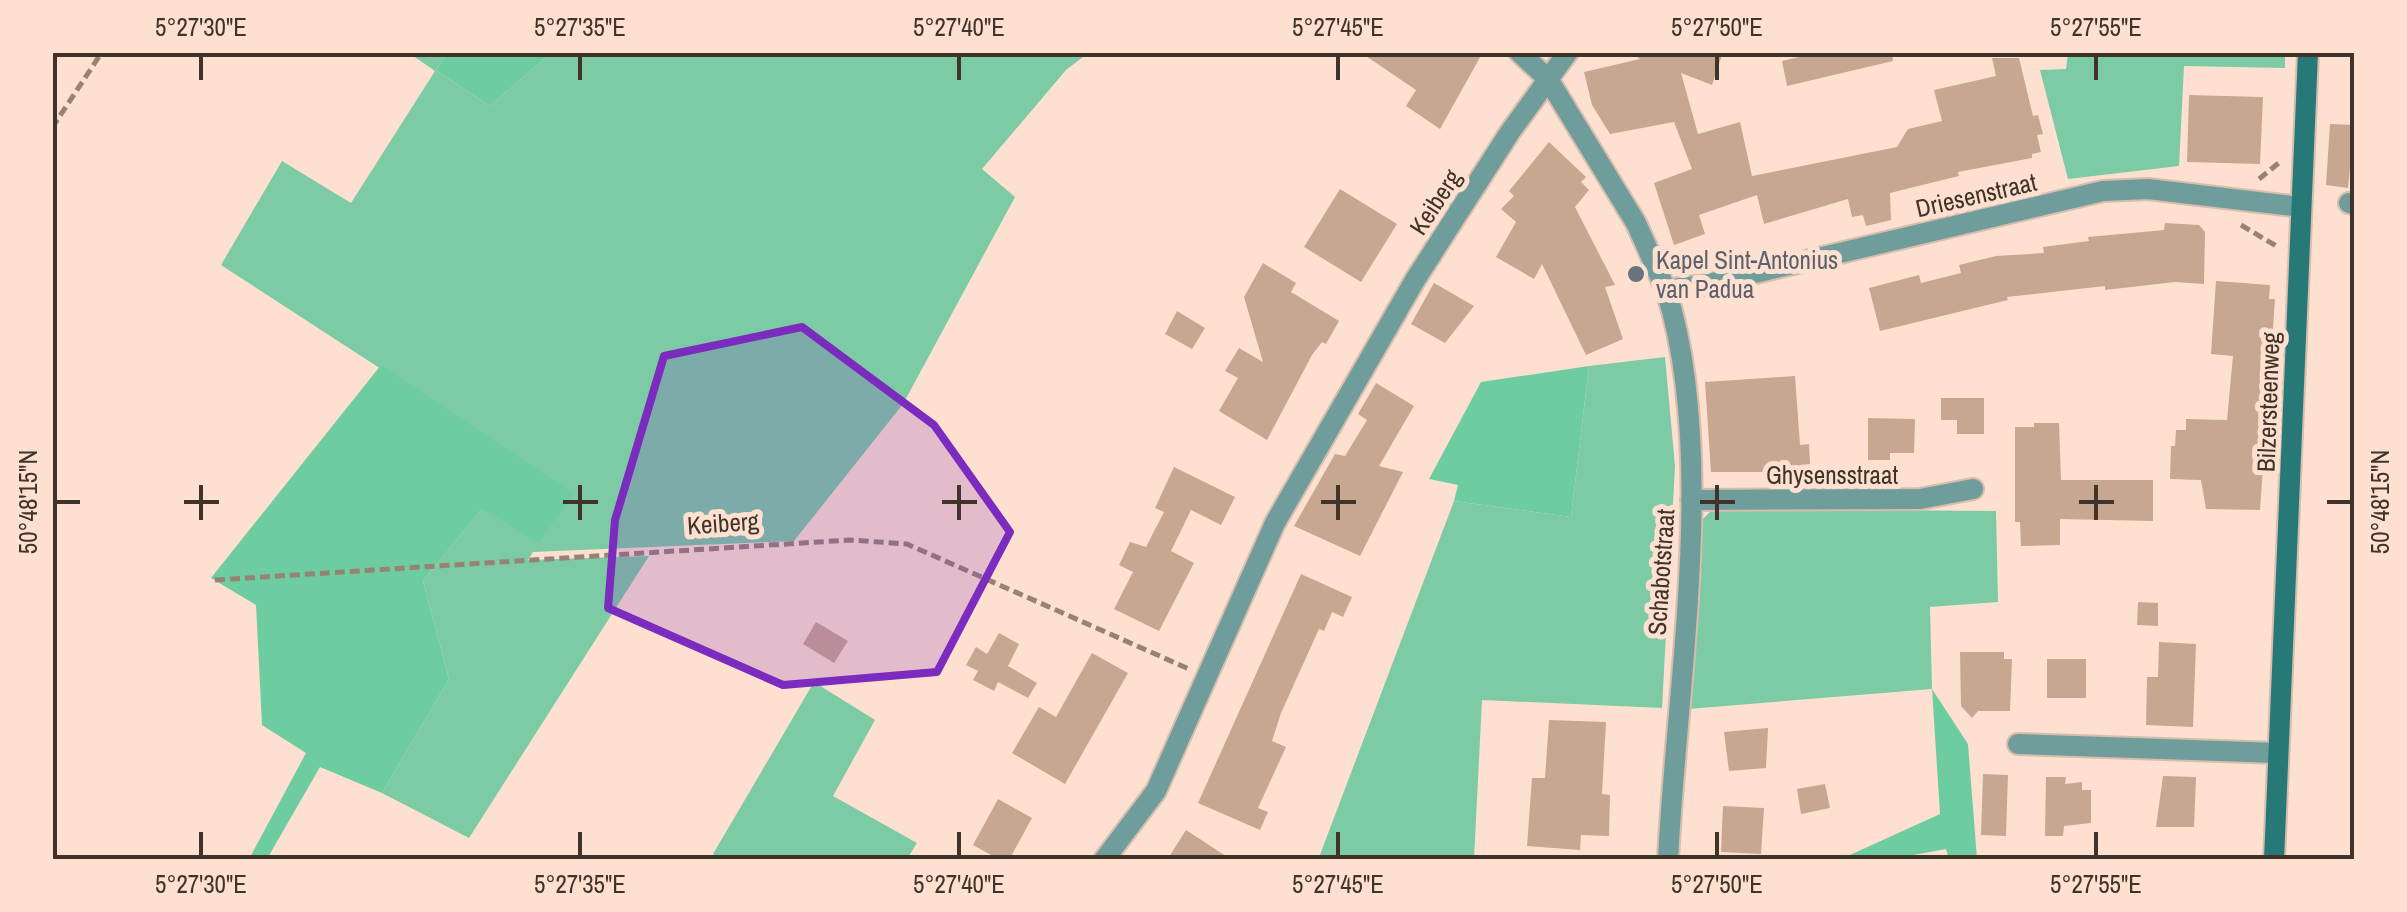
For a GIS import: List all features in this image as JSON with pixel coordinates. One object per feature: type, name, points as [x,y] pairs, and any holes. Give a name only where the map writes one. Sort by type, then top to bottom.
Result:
[{"type":"main road","name":"Bilzersteenweg","points":[[2274,860],[2308,52]]},
{"type":"street","name":"Schabotstraat","points":[[1519,52],[1548,79],[1636,223],[1666,290],[1687,407],[1691,500],[1668,860]]},
{"type":"street","name":"Keiberg","points":[[1104,860],[1156,791],[1276,523],[1302,476],[1415,280],[1568,52]]},
{"type":"street","name":"Driesenstraat","points":[[1666,290],[1704,285],[2114,190],[2148,189],[2301,207]]},
{"type":"street","name":"Ghysensstraat","points":[[1691,500],[1920,499],[1973,489]]},
{"type":"street","points":[[2018,744],[2278,753]]},
{"type":"path","points":[[52,128],[102,52]]},
{"type":"path","points":[[2228,218],[2272,240],[2280,254]]},
{"type":"path","name":"Keiberg","points":[[215,580],[850,540],[907,544],[1207,678]]},
{"type":"highlighted area","points":[[802,327],[934,425],[1010,532],[937,672],[783,685],[608,608],[615,520],[664,356]]},
{"type":"green space","points":[[449,52],[551,53],[490,106],[436,70]]},
{"type":"green space","points":[[409,53],[449,53],[436,70],[490,106],[551,53],[1088,53],[1066,70],[982,169],[1015,197],[903,404],[794,541],[533,552],[528,560],[649,556],[469,838],[382,793],[449,679],[423,581],[482,509],[572,493],[221,265],[282,161],[351,203],[435,71]]},
{"type":"green space","points":[[2068,53],[2285,53],[2285,68],[2184,66],[2179,166],[2068,179],[2040,70],[2066,69]]},
{"type":"green space","points":[[1665,357],[1675,466],[1662,708],[1482,700],[1474,859],[1318,860],[1454,501],[1571,517],[1589,366]]},
{"type":"green space","points":[[381,365],[573,493],[539,543],[482,509],[423,581],[449,679],[382,793],[320,767],[267,859],[249,859],[306,753],[262,725],[256,605],[211,578]]},
{"type":"green space","points":[[1589,366],[1571,517],[1454,501],[1458,485],[1429,479],[1481,382]]},
{"type":"green space","points":[[1713,509],[1996,511],[1998,602],[1930,607],[1932,689],[1688,709],[1699,523]]},
{"type":"green space","points":[[814,682],[875,720],[833,796],[917,843],[907,859],[722,860],[713,854]]},
{"type":"green space","points":[[1932,689],[1968,744],[1977,859],[1949,859],[1946,849],[1892,859],[1841,859],[1940,814]]},
{"type":"building","points":[[1360,52],[1483,52],[1440,129],[1406,106],[1416,90]]},
{"type":"building","points":[[1630,52],[1723,52],[1712,85],[1681,73],[1698,134],[1740,122],[1752,176],[1897,147],[1908,129],[1942,121],[1934,90],[1996,76],[1992,58],[2019,58],[2033,116],[2038,115],[2043,134],[2037,135],[2041,152],[2032,154],[2032,158],[1958,172],[1959,176],[1890,193],[1891,220],[1866,226],[1863,215],[1852,217],[1848,199],[1764,224],[1757,195],[1699,215],[1705,234],[1674,245],[1654,183],[1692,169],[1674,122],[1610,134],[1592,105],[1584,72],[1640,59]]},
{"type":"building","points":[[1820,52],[1892,52],[1893,61],[1787,86],[1782,61]]},
{"type":"building","points":[[2189,95],[2263,97],[2260,164],[2187,162]]},
{"type":"building","points":[[2330,124],[2354,125],[2354,168],[2350,168],[2348,188],[2326,185]]},
{"type":"building","points":[[1549,142],[1586,177],[1581,182],[1589,190],[1575,207],[1615,285],[1605,287],[1623,339],[1586,355],[1542,264],[1534,279],[1496,257],[1516,222],[1501,209],[1514,196],[1509,191]]},
{"type":"building","points":[[1340,189],[1397,224],[1361,282],[1304,247]]},
{"type":"building","points":[[2165,223],[2199,225],[2205,232],[2204,284],[2175,282],[2105,290],[2105,286],[2007,297],[2008,300],[1880,331],[1869,288],[1919,275],[1921,283],[1961,273],[1959,265],[1996,256],[2044,253],[2043,247],[2089,241],[2088,237],[2164,230]]},
{"type":"building","points":[[1263,263],[1296,283],[1291,292],[1339,321],[1326,344],[1322,342],[1312,355],[1267,440],[1219,411],[1238,378],[1225,371],[1239,348],[1263,362],[1244,297]]},
{"type":"building","points":[[2216,281],[2270,285],[2269,299],[2275,299],[2260,510],[2206,509],[2201,480],[2170,479],[2171,446],[2175,446],[2176,430],[2186,430],[2186,419],[2227,420],[2233,356],[2211,354]]},
{"type":"building","points":[[1434,283],[1474,306],[1445,343],[1411,324]]},
{"type":"building","points":[[1177,311],[1205,328],[1192,349],[1165,334]]},
{"type":"building","points":[[1795,376],[1800,445],[1809,444],[1810,464],[1801,465],[1801,472],[1711,472],[1705,382]]},
{"type":"building","points":[[1376,383],[1414,406],[1379,466],[1403,472],[1360,556],[1294,526],[1335,454],[1345,456],[1367,420],[1358,414]]},
{"type":"building","points":[[1941,398],[1984,398],[1984,434],[1957,434],[1957,420],[1941,420]]},
{"type":"building","points":[[1868,418],[1915,419],[1914,453],[1890,453],[1890,460],[1868,460]]},
{"type":"building","points":[[2034,423],[2059,423],[2061,480],[2153,480],[2153,521],[2060,519],[2060,545],[2021,546],[2020,522],[2015,522],[2015,427],[2034,427]]},
{"type":"building","points":[[1174,467],[1235,497],[1221,525],[1191,510],[1171,551],[1194,563],[1159,631],[1114,609],[1133,572],[1119,565],[1130,542],[1146,547],[1164,512],[1155,508]]},
{"type":"building","points":[[1301,574],[1352,597],[1343,617],[1332,612],[1324,631],[1319,629],[1281,713],[1272,741],[1286,747],[1258,808],[1268,812],[1260,830],[1198,803]]},
{"type":"building","points":[[2138,602],[2158,603],[2158,626],[2137,625]]},
{"type":"building","points":[[816,622],[848,641],[834,663],[803,644]]},
{"type":"building","points":[[999,633],[1019,644],[1008,666],[1037,683],[1028,698],[998,682],[994,691],[973,680],[978,671],[966,665],[976,647],[987,654]]},
{"type":"building","points":[[2159,642],[2196,644],[2193,727],[2146,725],[2147,677],[2158,677]]},
{"type":"building","points":[[1960,652],[2004,652],[2004,659],[2012,659],[2010,711],[1978,711],[1972,718],[1961,706]]},
{"type":"building","points":[[1092,653],[1128,673],[1065,784],[1012,753],[1039,707],[1056,717]]},
{"type":"building","points":[[2047,659],[2086,659],[2086,698],[2047,698]]},
{"type":"building","points":[[1549,720],[1606,722],[1602,794],[1610,795],[1609,836],[1581,835],[1580,850],[1527,846],[1532,778],[1545,778]]},
{"type":"building","points":[[1768,728],[1766,768],[1729,771],[1724,732]]},
{"type":"building","points":[[1983,774],[2008,775],[2006,836],[1981,835]]},
{"type":"building","points":[[2163,776],[2196,777],[2194,827],[2156,827]]},
{"type":"building","points":[[2046,777],[2066,777],[2065,784],[2082,782],[2082,790],[2091,790],[2091,823],[2064,826],[2063,836],[2045,836]]},
{"type":"building","points":[[1825,784],[1830,808],[1801,814],[1797,789]]},
{"type":"building","points":[[998,799],[1032,818],[1009,860],[1000,860],[973,845]]},
{"type":"building","points":[[1723,806],[1764,808],[1761,854],[1721,852]]},
{"type":"building","points":[[1186,830],[1232,860],[1167,860]]},
{"type":"place","name":"Kapel Sint-Antonius van Padua","points":[[1636,274]]}]
